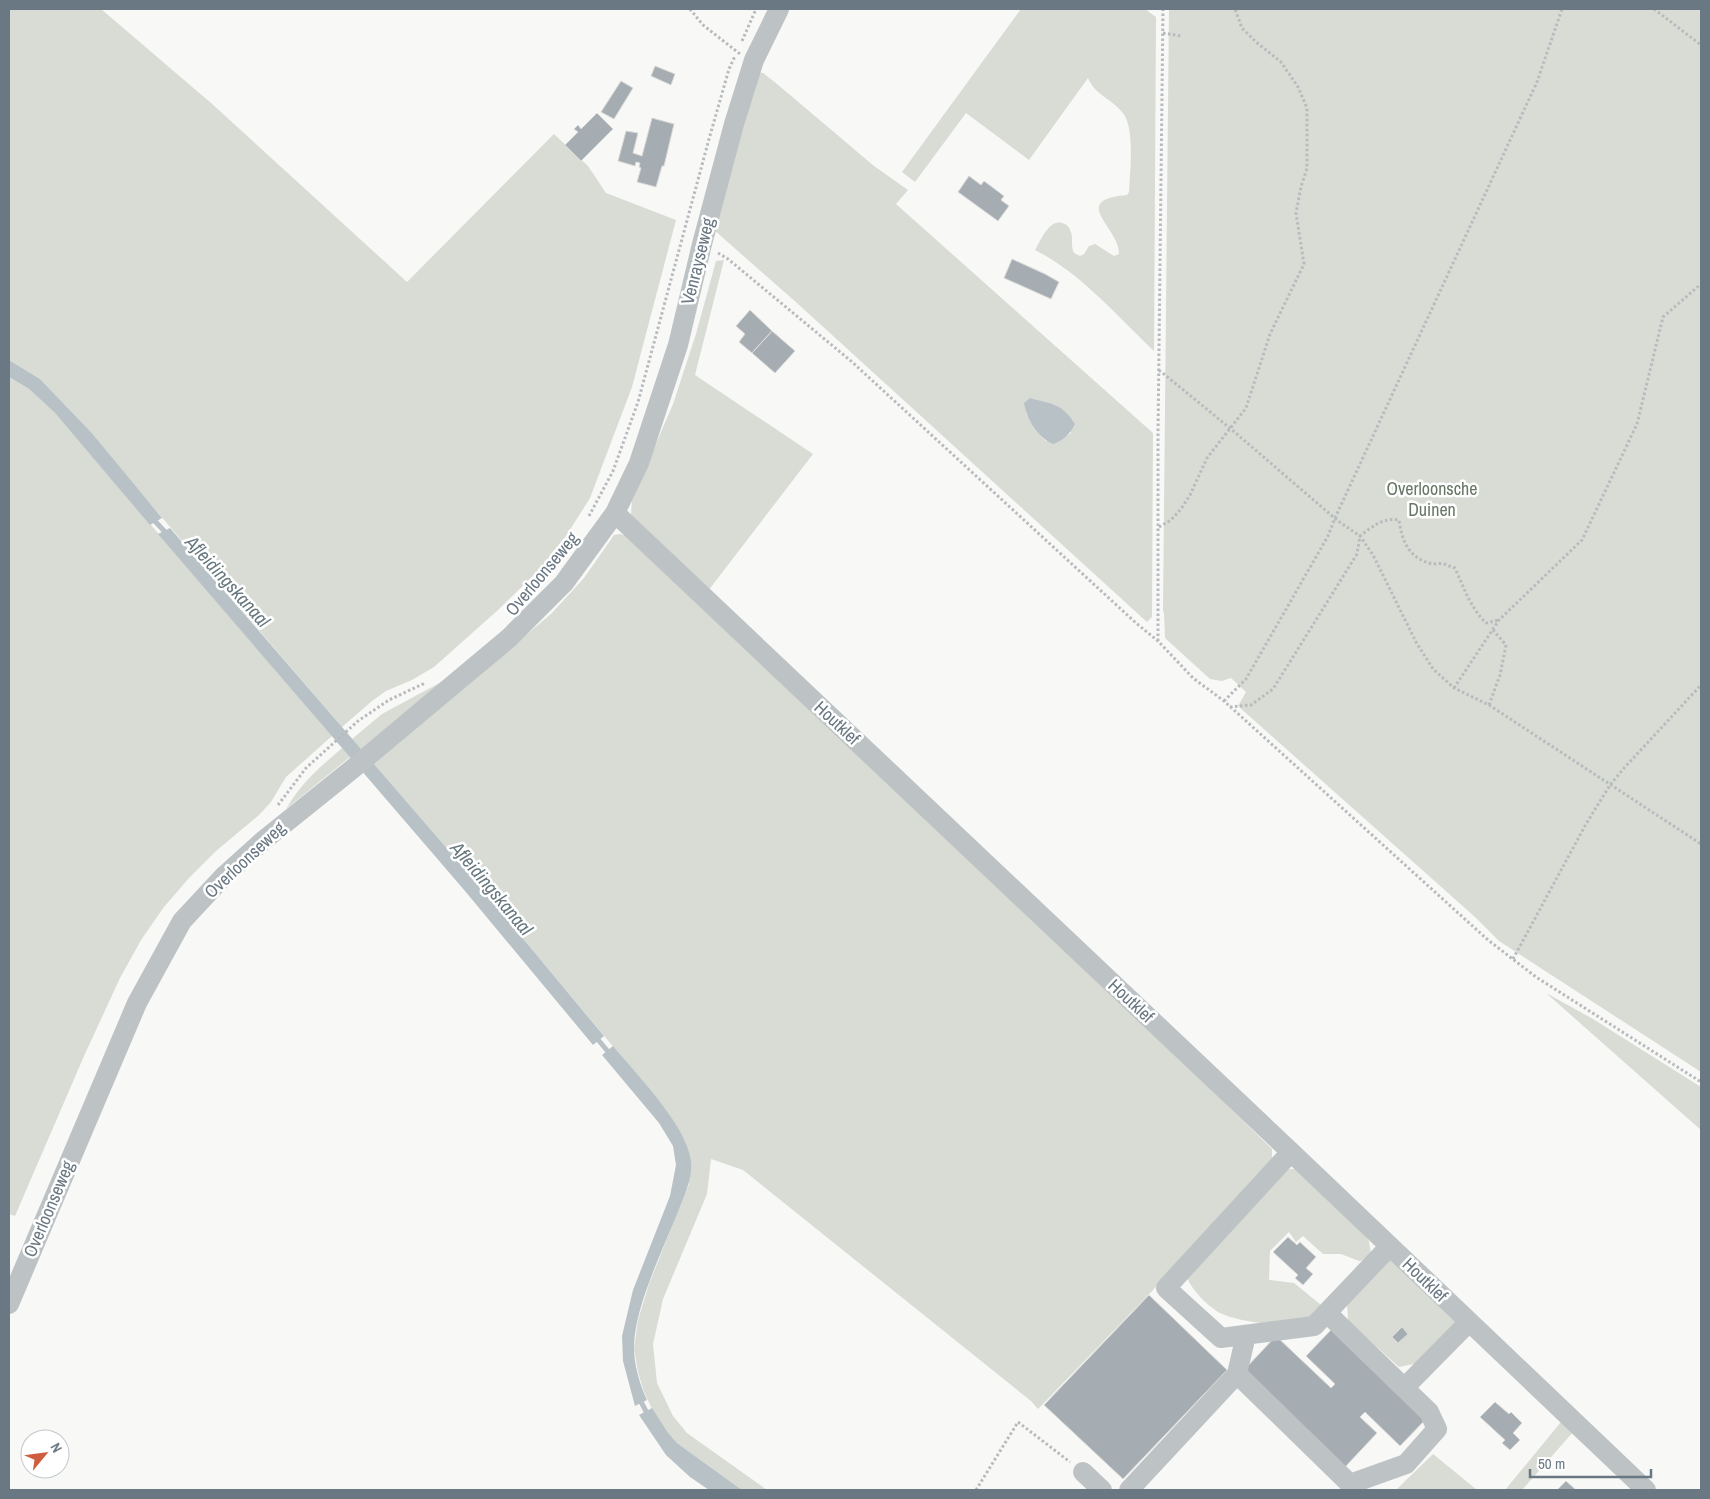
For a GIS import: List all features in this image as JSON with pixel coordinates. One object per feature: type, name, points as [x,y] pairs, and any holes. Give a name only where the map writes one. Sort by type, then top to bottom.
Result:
[{"type":"street","name":"Venrayseweg","points":[[615,513],[639,463],[678,345],[702,244],[734,124],[754,60],[779,9]]},
{"type":"street","name":"Overloonseweg","points":[[9,1304],[137,1003],[182,921],[223,877],[264,840],[350,771],[516,632],[564,583],[615,513]]},
{"type":"street","name":"Houtklef","points":[[615,513],[1646,1490]]},
{"type":"street","points":[[1291,1152],[1166,1288],[1221,1338],[1314,1326],[1390,1246]]},
{"type":"street","points":[[1237,1374],[1350,1484],[1406,1464],[1438,1430],[1429,1412],[1327,1313]]},
{"type":"street","points":[[1404,1388],[1470,1322]]},
{"type":"street","points":[[1129,1490],[1237,1374],[1246,1335]]},
{"type":"street","points":[[1083,1472],[1102,1490]]},
{"type":"path","points":[[690,9],[703,25],[736,52]]},
{"type":"path","name":"Venrayseweg","points":[[600,496],[612,471],[638,402],[709,139],[730,69],[756,9]]},
{"type":"path","points":[[1158,641],[1163,9]]},
{"type":"path","points":[[1158,527],[1171,520],[1180,509],[1190,495],[1207,458],[1246,408],[1270,334],[1304,264],[1296,213],[1307,168],[1307,108],[1298,87],[1281,62],[1242,28],[1235,9]]},
{"type":"path","points":[[1224,701],[1246,679],[1328,536],[1537,82],[1562,9]]},
{"type":"path","points":[[1654,9],[1701,45]]},
{"type":"path","points":[[1164,33],[1181,36]]},
{"type":"path","points":[[702,244],[728,259],[851,360],[1136,623],[1158,641],[1193,678],[1224,701],[1488,940],[1536,978],[1701,1082]]},
{"type":"path","points":[[1454,688],[1499,620],[1582,540],[1637,424],[1663,317],[1701,284]]},
{"type":"path","points":[[1159,370],[1335,518],[1360,536],[1373,555],[1416,642],[1433,669],[1454,688],[1489,705],[1701,844]]},
{"type":"path","name":"Overloonseweg","points":[[587,520],[600,496]]},
{"type":"path","points":[[1230,707],[1251,705],[1273,689],[1357,554],[1360,536],[1374,525],[1392,519],[1400,520],[1405,546],[1418,558],[1432,564],[1444,564],[1455,568],[1466,596],[1477,614],[1486,623],[1499,620]]},
{"type":"path","points":[[1489,705],[1500,675],[1506,645],[1493,630]]},
{"type":"path","points":[[329,747],[358,721],[389,700],[427,682]]},
{"type":"path","points":[[1513,959],[1523,944],[1586,824],[1610,785],[1701,685]]},
{"type":"path","points":[[976,1490],[1018,1422],[1083,1472]]},
{"type":"green space","points":[[9,9],[101,9],[211,103],[407,282],[554,134],[588,166],[606,193],[676,220],[632,387],[590,498],[566,536],[538,571],[498,610],[434,667],[412,680],[386,691],[342,727],[128,478],[91,432],[40,379],[9,360]]},
{"type":"green space","points":[[1021,9],[1145,9],[1156,17],[1154,351],[1083,283],[1035,250],[1050,226],[1060,222],[1069,228],[1074,253],[1080,256],[1084,254],[1089,246],[1095,244],[1114,256],[1119,254],[1117,244],[1101,217],[1099,209],[1101,203],[1110,198],[1127,195],[1129,192],[1131,151],[1129,129],[1123,113],[1095,89],[1088,78],[1029,160],[966,113],[915,182],[902,172]]},
{"type":"green space","name":"Overloonsche Duinen","points":[[1169,9],[1701,9],[1701,1072],[1499,941],[1475,917],[1238,706],[1246,692],[1231,678],[1222,681],[1210,679],[1165,638],[1163,611]]},
{"type":"green space","points":[[756,72],[763,73],[874,166],[908,190],[896,204],[1153,433],[1152,617],[1147,622],[797,303],[714,230]],"holes":[[[1045,403],[1057,406],[1071,433],[1063,438],[1046,441],[1035,430],[1026,413]]]},
{"type":"green space","points":[[724,260],[695,375],[813,454],[708,591],[636,523],[631,514],[632,500],[673,404],[696,334],[716,261]]},
{"type":"green space","points":[[9,377],[29,389],[55,413],[332,736],[286,777],[271,802],[259,815],[216,851],[189,878],[164,907],[141,940],[120,978],[84,1056],[15,1216],[9,1214]]},
{"type":"green space","points":[[620,534],[633,538],[915,801],[1272,1149],[1272,1167],[1038,1409],[1031,1401],[743,1170],[711,1159],[707,1194],[663,1299],[653,1344],[657,1383],[673,1416],[687,1433],[767,1490],[742,1490],[677,1443],[668,1434],[653,1411],[644,1392],[634,1349],[638,1320],[649,1284],[689,1184],[666,1110],[476,882],[373,763],[551,614],[584,578],[614,535]]},
{"type":"green space","points":[[445,680],[361,749],[352,739],[382,714]]},
{"type":"green space","points":[[342,748],[350,757],[286,809],[305,783]]},
{"type":"green space","points":[[1546,993],[1593,1019],[1701,1087],[1701,1130]]},
{"type":"green space","points":[[1289,1169],[1297,1169],[1358,1226],[1369,1241],[1371,1254],[1366,1260],[1359,1261],[1341,1254],[1323,1254],[1303,1236],[1296,1242],[1289,1232],[1270,1251],[1269,1280],[1294,1283],[1326,1309],[1309,1321],[1287,1324],[1237,1319],[1218,1312],[1200,1297],[1187,1278]]},
{"type":"green space","points":[[1390,1259],[1459,1325],[1414,1364],[1399,1367],[1348,1321],[1347,1303]]},
{"type":"green space","points":[[1561,1422],[1574,1431],[1522,1490],[1505,1490]]},
{"type":"green space","points":[[1433,1454],[1477,1490],[1396,1490]]},
{"type":"shaded area","points":[[9,360],[40,379],[91,432],[162,518],[150,525],[55,413],[29,389],[9,377]]},
{"type":"shaded area","points":[[1030,398],[1056,405],[1070,417],[1075,424],[1066,437],[1053,444],[1042,437],[1030,422],[1024,403]]},
{"type":"shaded area","points":[[170,528],[476,882],[604,1036],[593,1045],[465,891],[158,534]]},
{"type":"shaded area","points":[[613,1046],[659,1100],[670,1116],[680,1131],[691,1161],[688,1187],[650,1279],[635,1332],[635,1361],[647,1400],[635,1406],[623,1361],[622,1336],[633,1290],[670,1196],[676,1165],[673,1146],[659,1123],[602,1055]]},
{"type":"shaded area","points":[[652,1408],[668,1433],[677,1443],[742,1490],[709,1490],[690,1477],[666,1455],[639,1415]]},
{"type":"building","points":[[655,66],[675,74],[671,85],[651,76]]},
{"type":"building","points":[[621,81],[633,88],[614,119],[601,112]]},
{"type":"building","points":[[597,113],[613,129],[581,161],[565,145],[578,132],[574,129],[578,125],[581,129]]},
{"type":"building","points":[[652,118],[674,124],[664,166],[662,166],[656,187],[637,182],[641,168],[639,167],[640,163],[636,162],[635,166],[618,161],[626,131],[638,133],[633,153],[642,156]]},
{"type":"building","points":[[969,176],[981,185],[984,181],[1004,196],[1001,200],[1009,206],[998,221],[958,192]]},
{"type":"building","points":[[1012,259],[1059,282],[1051,299],[1004,278]]},
{"type":"building","points":[[750,310],[772,331],[752,353],[739,342],[745,334],[736,326]]},
{"type":"building","points":[[772,331],[795,351],[775,373],[752,353]]},
{"type":"building","points":[[1288,1237],[1297,1245],[1300,1242],[1316,1257],[1306,1268],[1313,1274],[1303,1285],[1295,1278],[1298,1275],[1273,1252]]},
{"type":"building","points":[[1149,1295],[1227,1370],[1123,1479],[1044,1405]]},
{"type":"building","points":[[1402,1327],[1408,1334],[1398,1343],[1392,1337]]},
{"type":"building","points":[[1331,1330],[1425,1420],[1400,1446],[1365,1412],[1360,1417],[1377,1433],[1345,1467],[1244,1370],[1276,1336],[1331,1388],[1335,1384],[1306,1356]]},
{"type":"building","points":[[1495,1402],[1509,1414],[1511,1412],[1522,1423],[1513,1433],[1520,1440],[1510,1450],[1502,1443],[1505,1440],[1480,1417]]},
{"type":"building","points":[[1566,1481],[1576,1490],[1557,1490]]},
{"type":"waterway","name":"Afleidingskanaal","points":[[151,517],[168,535]]},
{"type":"waterway","name":"Afleidingskanaal","points":[[595,1036],[610,1054]]},
{"type":"waterway","name":"Afleidingskanaal","points":[[639,1398],[649,1417]]}]
